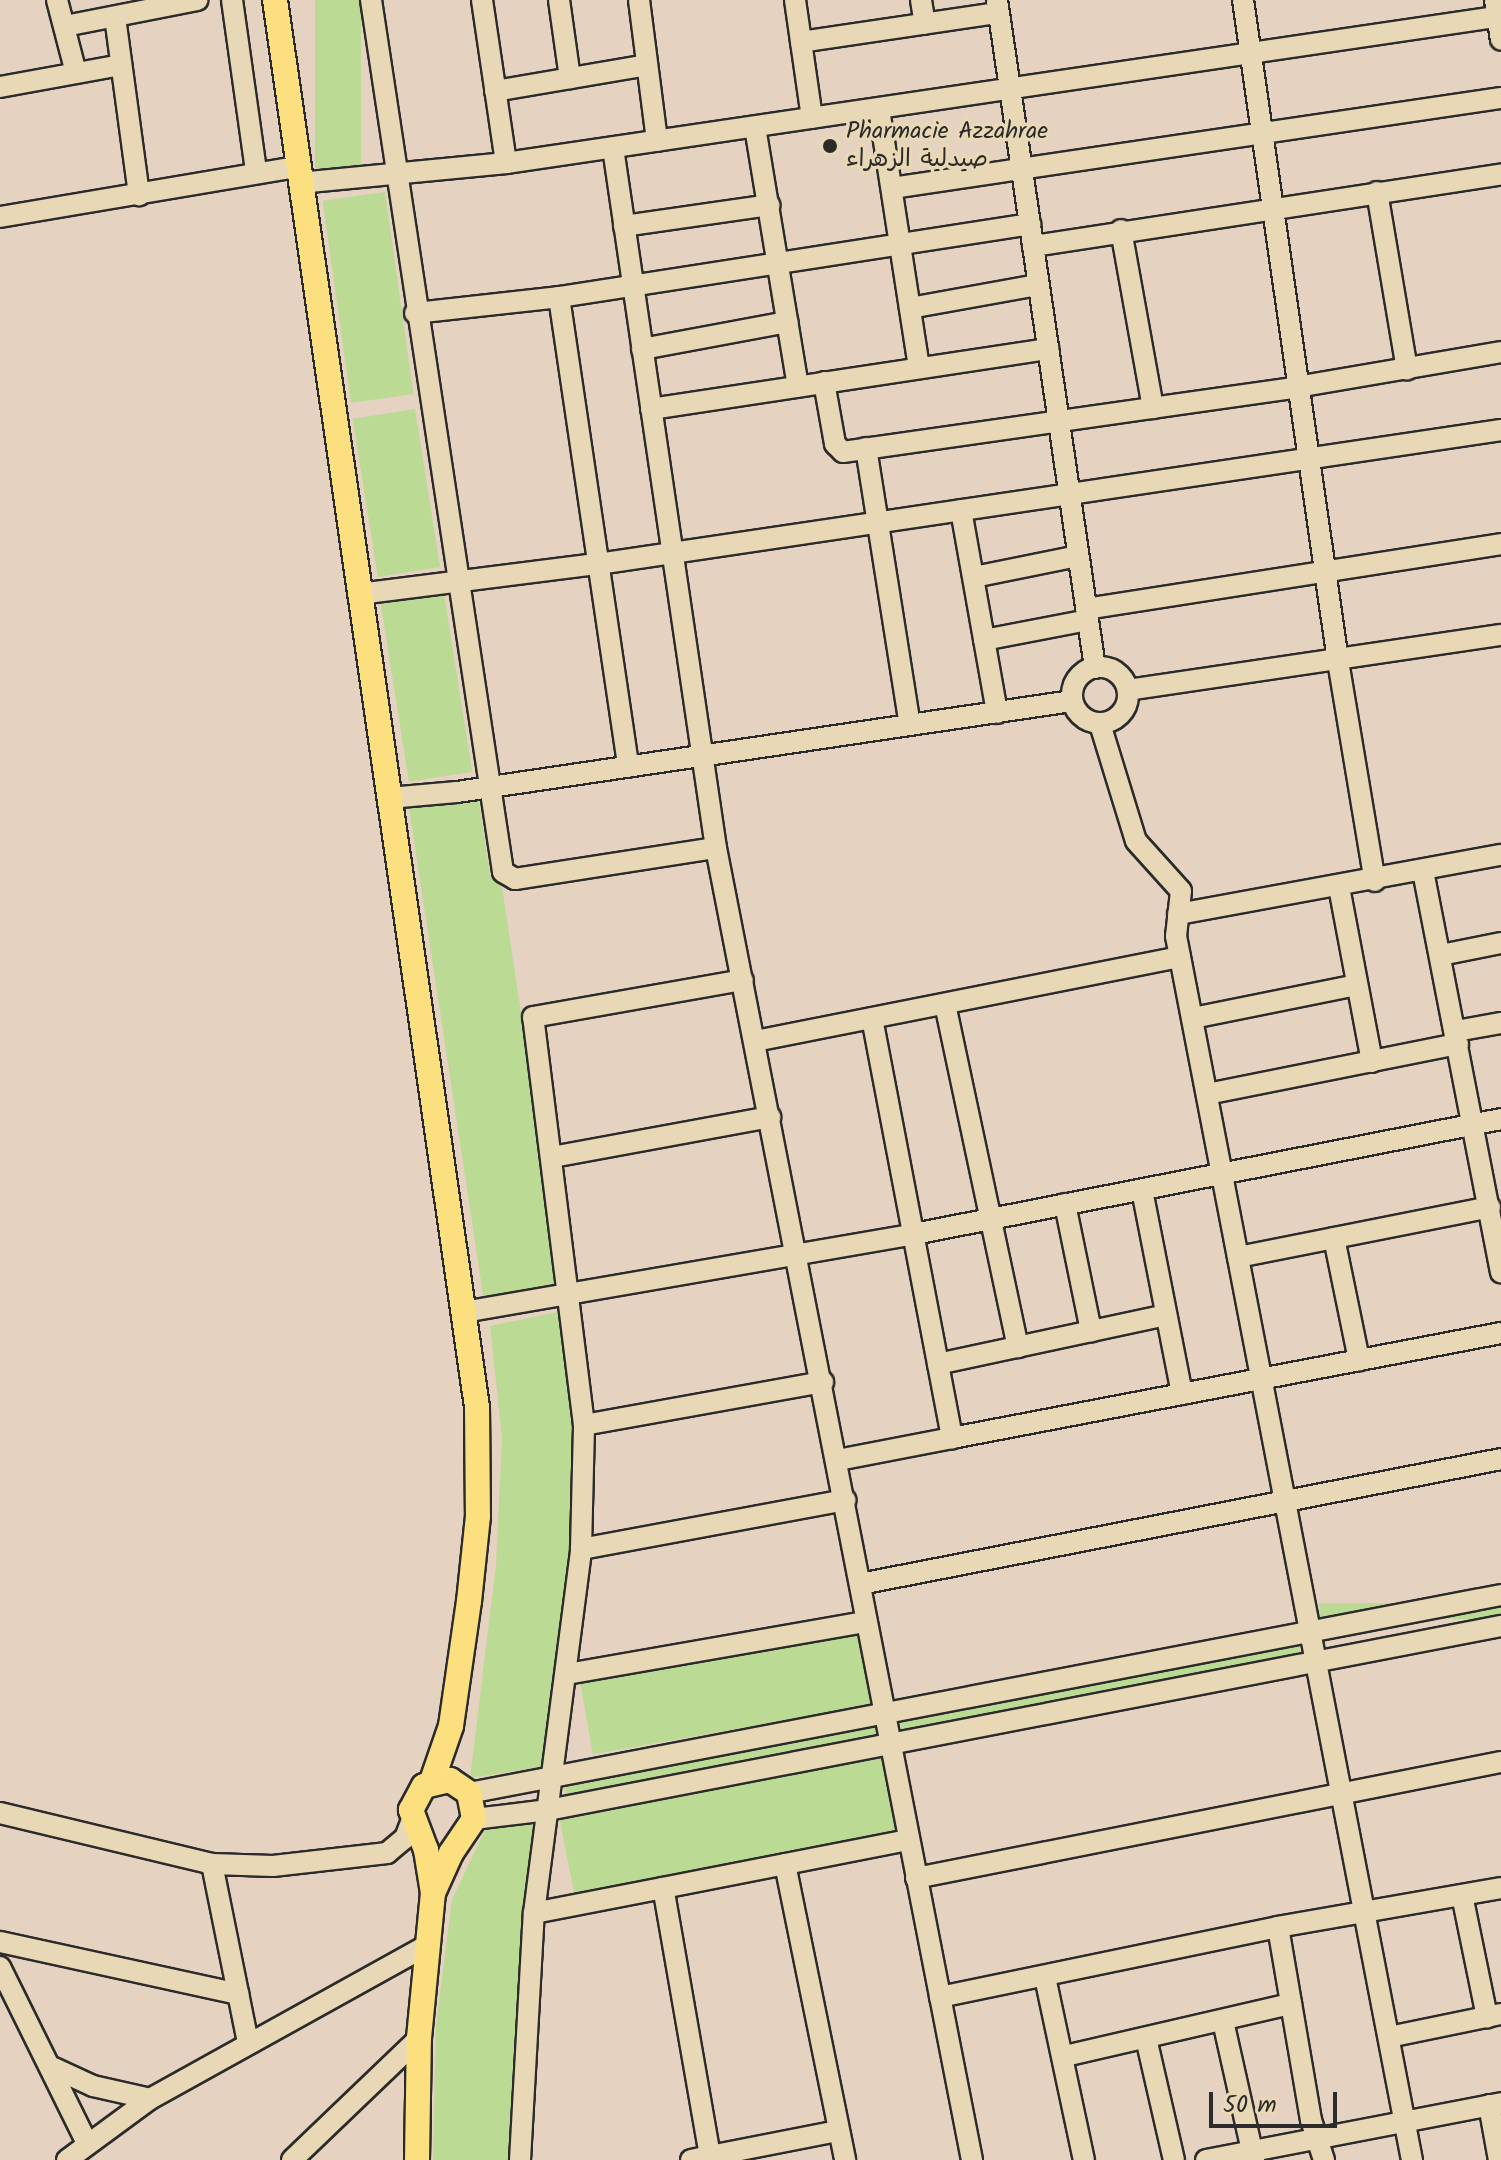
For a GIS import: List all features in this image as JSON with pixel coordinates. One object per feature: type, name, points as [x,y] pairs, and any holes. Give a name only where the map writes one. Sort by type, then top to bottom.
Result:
[{"type":"main road","points":[[275,0],[477,1407],[478,1516],[451,1726],[432,1781],[413,1801],[433,1893],[419,2038],[417,2160]]},
{"type":"main road","points":[[433,1893],[468,1828],[464,1788],[451,1726]]},
{"type":"main road","points":[[432,1781],[464,1788]]},
{"type":"main road","points":[[417,1827],[446,1844],[468,1828]]},
{"type":"street","points":[[57,0],[76,73]]},
{"type":"street","points":[[65,26],[197,0]]},
{"type":"street","points":[[232,0],[256,170]]},
{"type":"street","points":[[371,0],[415,313],[501,866],[509,878],[716,848]]},
{"type":"street","points":[[482,0],[506,163]]},
{"type":"street","points":[[559,0],[570,78]]},
{"type":"street","points":[[639,0],[657,141]]},
{"type":"street","points":[[795,0],[812,118]]},
{"type":"street","points":[[921,0],[925,24]]},
{"type":"street","points":[[1243,0],[1324,573],[1375,881]]},
{"type":"street","points":[[801,42],[925,24],[998,6],[1095,668]]},
{"type":"street","points":[[0,217],[139,195],[256,170],[298,175],[395,173],[506,163],[1250,54],[1498,11],[1501,40]]},
{"type":"street","points":[[115,17],[139,195]]},
{"type":"street","points":[[0,87],[121,65]]},
{"type":"street","points":[[495,91],[647,65]]},
{"type":"street","points":[[892,188],[1501,98]]},
{"type":"street","points":[[879,109],[919,368]]},
{"type":"street","points":[[755,127],[798,386]]},
{"type":"street","points":[[613,148],[716,848],[838,1460],[888,1744],[972,2160]]},
{"type":"street","points":[[1033,246],[1121,230],[1501,174]]},
{"type":"street","points":[[1377,192],[1407,369]]},
{"type":"street","points":[[624,226],[769,205]]},
{"type":"street","points":[[415,313],[559,297],[1030,224]]},
{"type":"street","points":[[1121,230],[1153,408]]},
{"type":"street","points":[[910,308],[1038,285]]},
{"type":"street","points":[[559,297],[628,767]]},
{"type":"street","points":[[642,349],[788,322]]},
{"type":"street","points":[[651,409],[1048,349]]},
{"type":"street","points":[[824,382],[836,448],[866,448],[1297,387],[1501,352]]},
{"type":"street","points":[[359,594],[457,578],[598,564],[1501,430]]},
{"type":"street","points":[[866,448],[910,725]]},
{"type":"street","points":[[961,510],[997,713]]},
{"type":"street","points":[[984,640],[1087,615],[1501,544]]},
{"type":"street","points":[[974,577],[1078,556]]},
{"type":"street","points":[[1128,690],[1501,635]]},
{"type":"street","points":[[1095,668],[1112,670],[1128,690],[1121,715],[1100,724],[1081,716],[1072,701],[1079,676],[1095,668]]},
{"type":"street","points":[[389,798],[489,788],[1072,701]]},
{"type":"street","points":[[1100,724],[1136,841],[1178,884],[1180,957],[1412,2160]]},
{"type":"street","points":[[1178,914],[1375,881],[1501,855]]},
{"type":"street","points":[[1423,871],[1494,1217],[1501,1273]]},
{"type":"street","points":[[1339,887],[1372,1062]]},
{"type":"street","points":[[1441,955],[1501,943]]},
{"type":"street","points":[[755,1041],[1180,957]]},
{"type":"street","points":[[520,2160],[534,1913],[581,1549],[584,1425],[571,1293],[533,1017],[743,980]]},
{"type":"street","points":[[1193,1018],[1357,985]]},
{"type":"street","points":[[945,1004],[1018,1347]]},
{"type":"street","points":[[872,1018],[952,1438]]},
{"type":"street","points":[[1207,1094],[1372,1062],[1501,1023]]},
{"type":"street","points":[[552,1157],[770,1117]]},
{"type":"street","points":[[464,1312],[798,1256],[1501,1119]]},
{"type":"street","points":[[1142,1190],[1182,1394]]},
{"type":"street","points":[[1065,1204],[1091,1331]]},
{"type":"street","points":[[1238,1257],[1334,1238],[1494,1217]]},
{"type":"street","points":[[1334,1238],[1359,1360]]},
{"type":"street","points":[[938,1364],[1166,1315]]},
{"type":"street","points":[[838,1460],[1501,1333]]},
{"type":"street","points":[[584,1425],[823,1382]]},
{"type":"street","points":[[860,1584],[1501,1459]]},
{"type":"street","points":[[581,1549],[845,1500]]},
{"type":"street","points":[[464,1788],[552,1778],[1501,1595]]},
{"type":"street","points":[[567,1674],[866,1622]]},
{"type":"street","points":[[468,1828],[1501,1626]]},
{"type":"street","points":[[916,1878],[1501,1762]]},
{"type":"street","points":[[0,1813],[212,1864],[273,1866],[387,1853],[417,1827]]},
{"type":"street","points":[[534,1913],[908,1840]]},
{"type":"street","points":[[212,1864],[248,2042]]},
{"type":"street","points":[[785,1864],[845,2160]]},
{"type":"street","points":[[663,1888],[700,2158],[838,2131]]},
{"type":"street","points":[[940,1997],[1278,1927],[1501,1888]]},
{"type":"street","points":[[1389,2037],[1494,2015],[1462,1895]]},
{"type":"street","points":[[1278,1927],[1311,2120],[1324,2160]]},
{"type":"street","points":[[0,1942],[238,1994]]},
{"type":"street","points":[[67,2160],[150,2099],[428,1945]]},
{"type":"street","points":[[0,1967],[54,2068],[87,2143]]},
{"type":"street","points":[[1045,1977],[1065,2056],[1084,2160]]},
{"type":"street","points":[[1065,2056],[1291,2004]]},
{"type":"street","points":[[1223,2021],[1253,2155]]},
{"type":"street","points":[[292,2160],[419,2038]]},
{"type":"street","points":[[1146,2038],[1174,2160]]},
{"type":"street","points":[[54,2068],[93,2086],[150,2099]]},
{"type":"street","points":[[1206,2160],[1253,2155],[1319,2137],[1495,2104],[1499,2160]]},
{"type":"green space","points":[[315,0],[361,0],[361,168],[315,168]]},
{"type":"green space","points":[[385,192],[413,394],[351,403],[323,201]]},
{"type":"green space","points":[[415,409],[440,567],[378,577],[353,419]]},
{"type":"green space","points":[[444,594],[472,772],[409,782],[381,604]]},
{"type":"green space","points":[[478,796],[490,875],[502,887],[563,1289],[484,1301],[409,807]]},
{"type":"green space","points":[[567,1310],[577,1413],[574,1551],[547,1766],[470,1778],[496,1566],[502,1438],[490,1326]]},
{"type":"green space","points":[[1319,1603],[1501,1603],[1501,1619],[1319,1619]]},
{"type":"green space","points":[[859,1628],[873,1705],[593,1754],[579,1677]]},
{"type":"green space","points":[[1298,1642],[1301,1658],[903,1735],[899,1719]]},
{"type":"green space","points":[[876,1722],[879,1739],[566,1794],[563,1777]]},
{"type":"green space","points":[[880,1753],[896,1836],[575,1899],[559,1815]]},
{"type":"green space","points":[[536,1822],[523,1925],[512,2160],[433,2160],[436,2025],[452,1900],[485,1830]]},
{"type":"place","name":"Pharmacie Azzahrae صيدلية الزهراء","points":[[830,146]]}]
